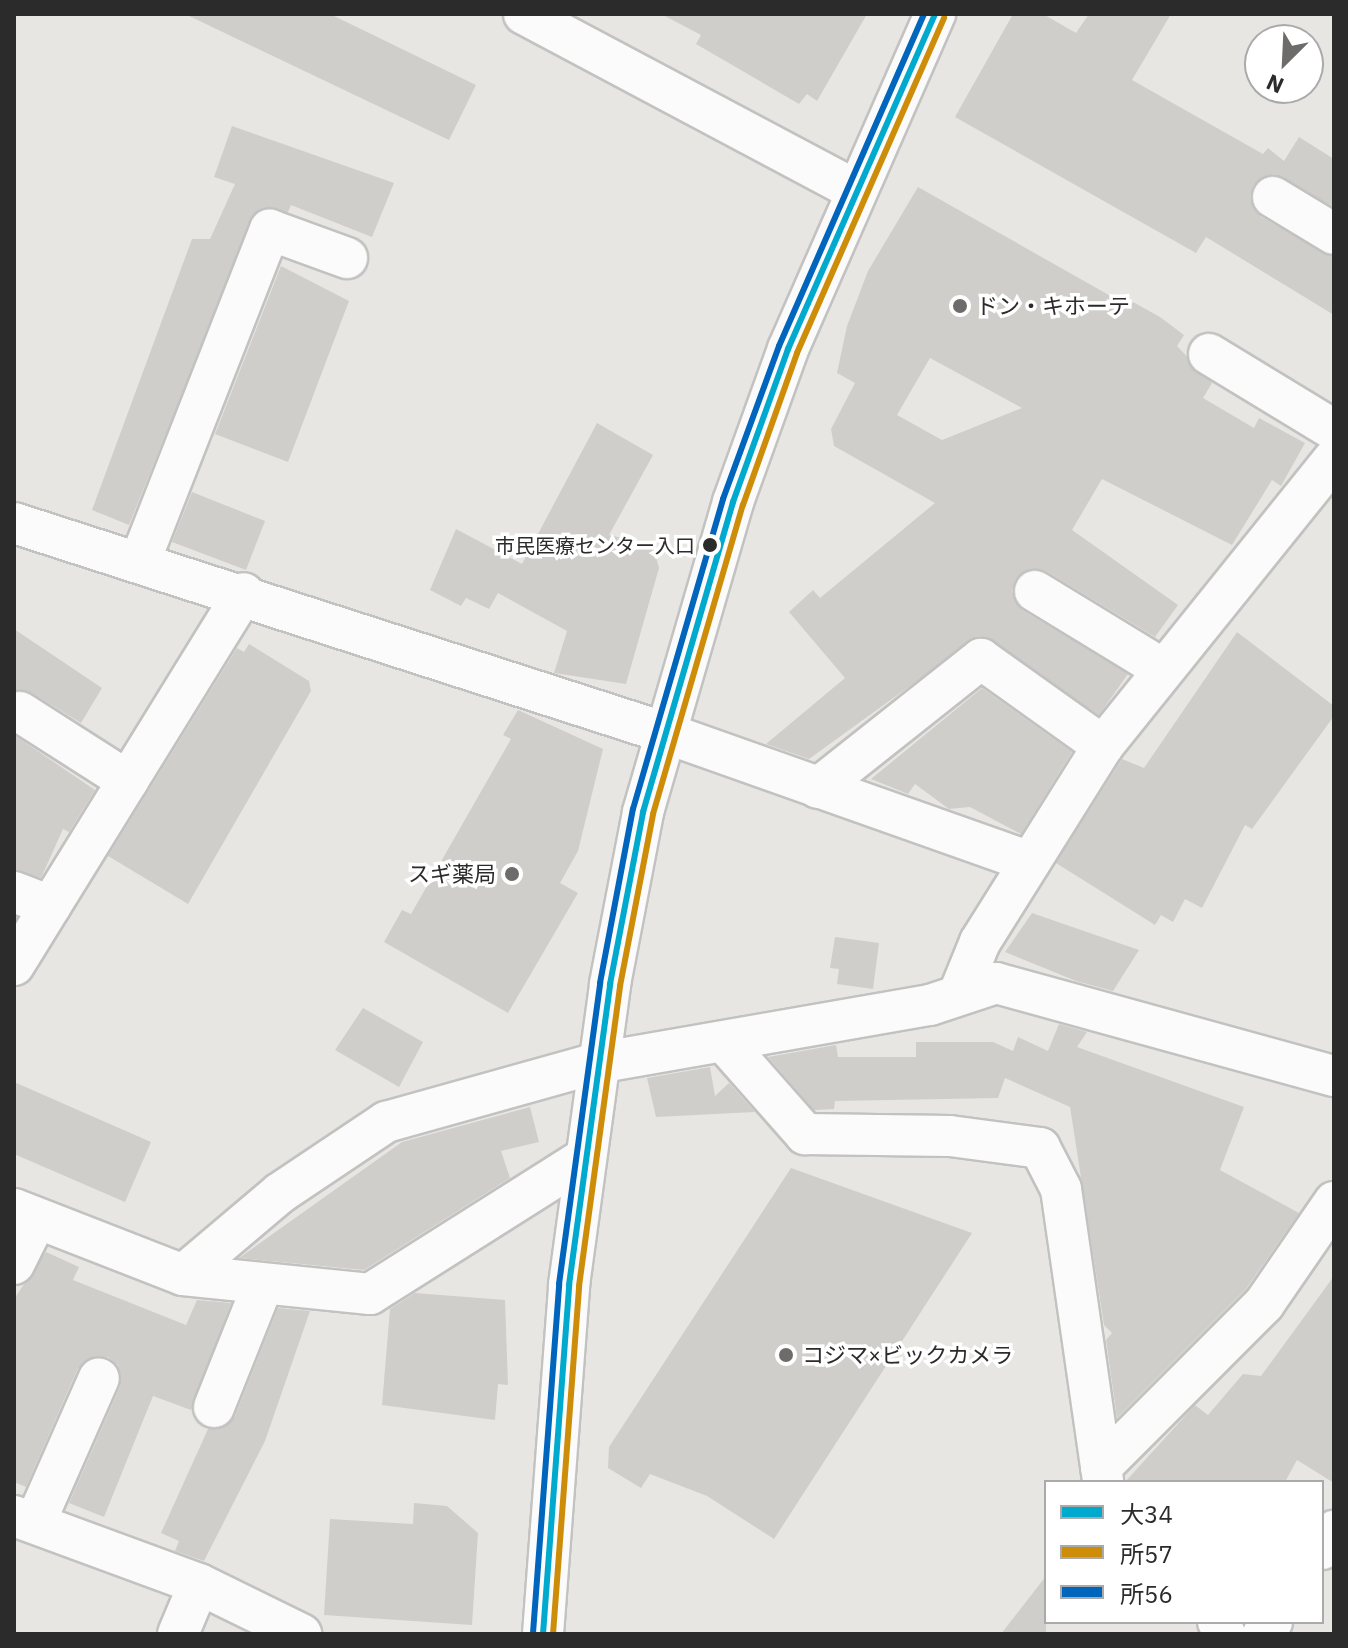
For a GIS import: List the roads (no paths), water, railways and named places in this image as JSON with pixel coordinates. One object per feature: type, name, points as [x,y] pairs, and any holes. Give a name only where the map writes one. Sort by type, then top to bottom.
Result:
[{"type":"street","points":[[524,14],[853,189]]},
{"type":"street","points":[[543,1634],[585,1158],[597,1063],[663,732],[733,502],[853,189],[935,14]]},
{"type":"street","points":[[1273,197],[1334,234]]},
{"type":"street","points":[[140,561],[270,230],[347,258]]},
{"type":"street","points":[[1209,354],[1334,430]]},
{"type":"street","points":[[960,991],[1028,861],[1103,746],[1334,459]]},
{"type":"street","points":[[14,523],[244,593],[663,732],[1028,861]]},
{"type":"street","points":[[1035,591],[1163,669]]},
{"type":"street","points":[[14,965],[244,593]]},
{"type":"street","points":[[818,788],[981,659],[1103,746]]},
{"type":"street","points":[[20,712],[128,781]]},
{"type":"street","points":[[14,892],[50,906]]},
{"type":"street","points":[[183,1275],[280,1193],[386,1122],[597,1063],[930,1005],[960,991],[1025,987],[1334,1076]]},
{"type":"street","points":[[724,1042],[805,1134],[950,1136],[1040,1148],[1061,1189],[1102,1475]]},
{"type":"street","points":[[14,1264],[25,1214],[183,1275],[262,1287],[370,1294],[585,1158]]},
{"type":"street","points":[[1102,1475],[1264,1304],[1334,1202]]},
{"type":"street","points":[[214,1407],[262,1287]]},
{"type":"street","points":[[99,1378],[25,1520],[199,1584],[301,1634]]},
{"type":"street","points":[[178,1634],[199,1584]]},
{"type":"place","name":"ドン・キホーテ","points":[[960,306]]},
{"type":"place","name":"市民医療センター入口","points":[[710,545]]},
{"type":"place","name":"スギ薬局","points":[[512,874]]},
{"type":"place","name":"コジマ×ビックカメラ","points":[[786,1355]]}]
